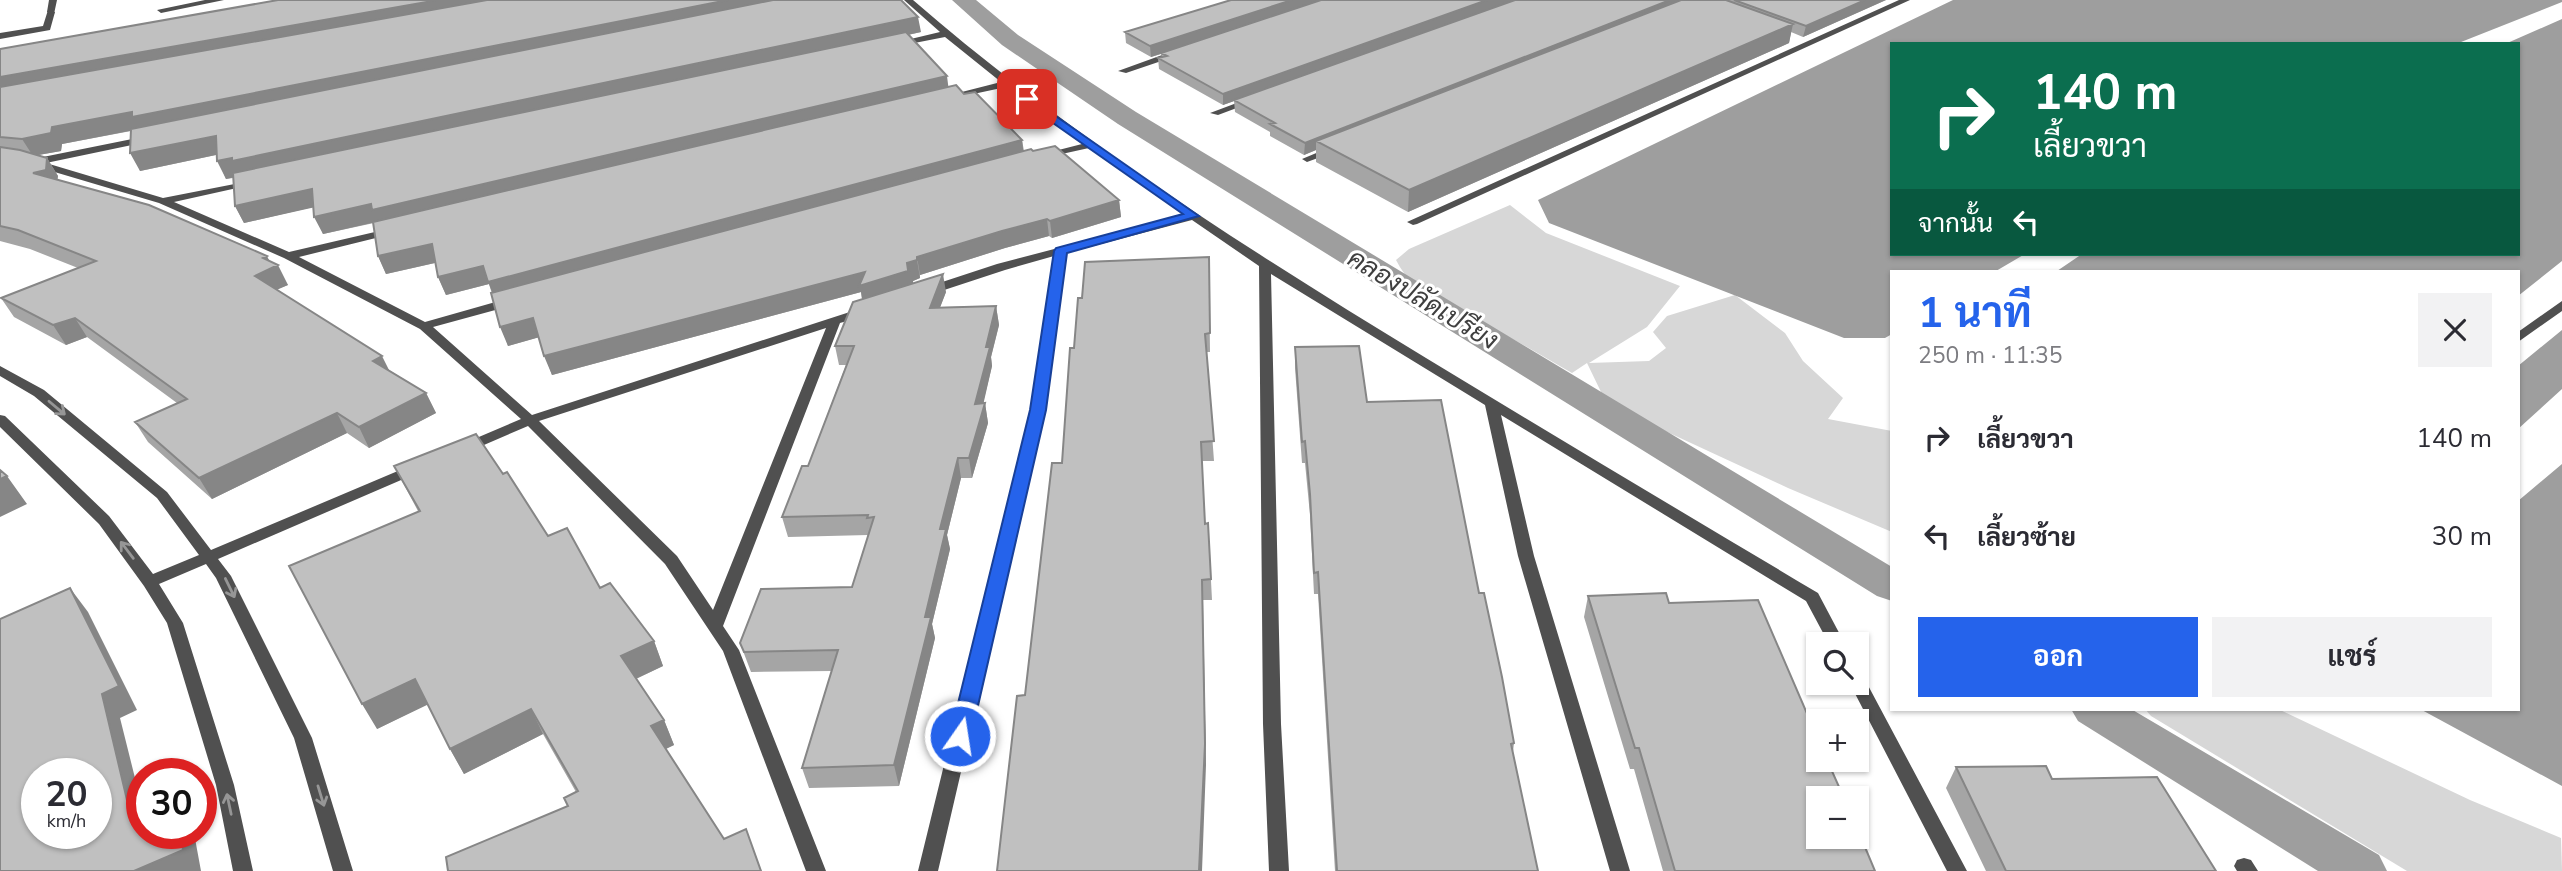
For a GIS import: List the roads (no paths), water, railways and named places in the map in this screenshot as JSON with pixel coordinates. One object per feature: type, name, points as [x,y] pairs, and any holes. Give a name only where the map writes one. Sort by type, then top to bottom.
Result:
[{"type":"street","points":[[0,36],[47,28],[53,0]]},
{"type":"street","points":[[161,10],[220,0]]},
{"type":"street","points":[[908,0],[1006,84],[1089,145],[1265,265],[1812,597],[1831,632]]},
{"type":"street","points":[[1413,222],[1906,0]]},
{"type":"street","points":[[891,46],[945,34]]},
{"type":"street","points":[[1796,40],[1808,44]]},
{"type":"street","points":[[1123,71],[1187,50]]},
{"type":"street","points":[[939,100],[1006,84]]},
{"type":"street","points":[[1215,113],[1268,94]]},
{"type":"street","points":[[32,163],[155,138]]},
{"type":"street","points":[[1307,159],[1345,144]]},
{"type":"street","points":[[1036,159],[1089,145]]},
{"type":"street","points":[[0,158],[32,163],[163,201],[288,256],[424,326],[530,420],[671,560],[731,650],[816,871]]},
{"type":"street","points":[[163,201],[258,181]]},
{"type":"street","points":[[912,296],[1061,251],[1193,216]]},
{"type":"street","points":[[288,256],[410,226]]},
{"type":"street","points":[[928,871],[1038,410],[1061,251]]},
{"type":"street","points":[[1265,265],[1272,724],[1279,871]]},
{"type":"street","points":[[424,326],[517,300]]},
{"type":"street","points":[[2520,336],[2562,305]]},
{"type":"street","points":[[453,453],[530,420],[874,309]]},
{"type":"street","points":[[715,625],[835,321]]},
{"type":"street","points":[[0,370],[39,393],[162,495],[210,556],[223,576],[303,738],[343,871]]},
{"type":"street","points":[[1491,403],[1526,556],[1620,871]]},
{"type":"street","points":[[0,419],[104,520],[150,582],[175,623],[225,785],[243,871]]},
{"type":"street","points":[[150,582],[428,464]]},
{"type":"street","points":[[1864,695],[1957,871]]},
{"type":"waterway","name":"คลองปลัดเปรียง","points":[[963,0],[1010,40],[1127,118],[1890,585]]},
{"type":"waterway","name":"คลองปลัดเปรียง","points":[[2097,711],[2361,871]]}]
